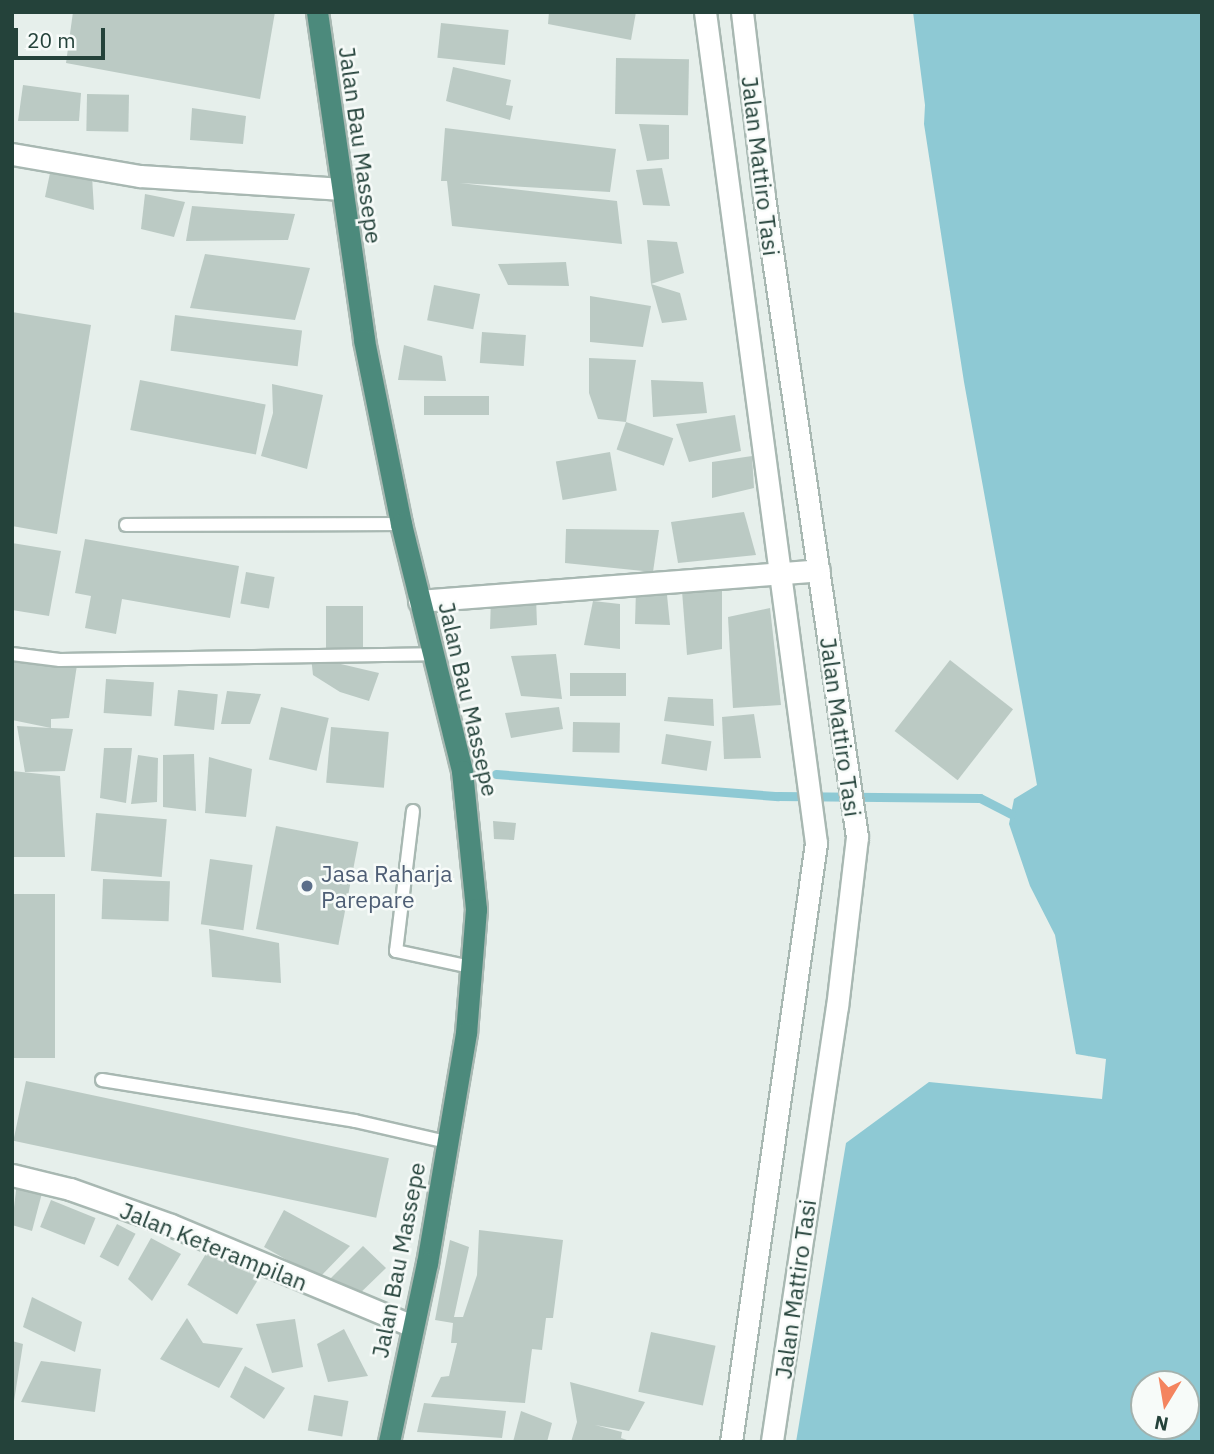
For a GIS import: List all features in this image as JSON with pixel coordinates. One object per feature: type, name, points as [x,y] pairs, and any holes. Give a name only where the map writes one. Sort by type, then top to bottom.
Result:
[{"type":"highway","name":"Jalan Bau Massepe","points":[[317,12],[340,189],[401,524],[468,812],[476,909],[466,1033],[413,1326],[389,1442]]},
{"type":"main road","name":"Jalan Mattiro Tasi","points":[[705,12],[744,323],[810,781],[816,843],[731,1442]]},
{"type":"main road","name":"Jalan Mattiro Tasi","points":[[742,12],[782,318],[851,777],[857,837],[837,1006],[772,1442]]},
{"type":"main road","points":[[12,154],[140,176],[340,189]]},
{"type":"main road","points":[[744,323],[782,318]]},
{"type":"main road","points":[[419,601],[819,570]]},
{"type":"main road","name":"Jalan Keterampilan","points":[[12,1175],[69,1189],[171,1225],[413,1326]]},
{"type":"lane","points":[[126,525],[401,524]]},
{"type":"lane","points":[[12,654],[60,660],[432,654]]},
{"type":"lane","points":[[413,811],[396,951],[471,967]]},
{"type":"lane","points":[[102,1080],[355,1121],[447,1142]]},
{"type":"water","points":[[913,12],[1202,12],[1202,1442],[796,1442],[846,1143],[929,1082],[1102,1099],[1106,1059],[1076,1054],[1055,935],[1030,886],[1009,824],[1014,799],[1037,785],[964,382],[924,124],[925,105]]},
{"type":"building","points":[[73,12],[275,12],[260,99],[66,63]]},
{"type":"building","points":[[549,12],[636,12],[631,40],[548,24]]},
{"type":"building","points":[[441,23],[509,30],[505,65],[437,58]]},
{"type":"building","points":[[616,58],[689,59],[688,115],[615,114]]},
{"type":"building","points":[[453,67],[511,80],[506,105],[513,106],[510,120],[446,101]]},
{"type":"building","points":[[23,85],[81,93],[79,121],[18,121]]},
{"type":"building","points":[[87,94],[129,95],[128,132],[86,131]]},
{"type":"building","points":[[192,108],[246,116],[243,144],[190,140]]},
{"type":"building","points":[[639,124],[669,125],[669,159],[647,161]]},
{"type":"building","points":[[445,128],[616,149],[610,192],[460,183],[617,201],[622,244],[452,226],[447,181],[441,181]]},
{"type":"building","points":[[662,168],[670,206],[643,205],[636,170]]},
{"type":"building","points":[[50,173],[92,176],[94,210],[45,197]]},
{"type":"building","points":[[145,194],[185,202],[174,237],[141,229]]},
{"type":"building","points":[[192,206],[295,214],[288,240],[186,241]]},
{"type":"building","points":[[647,240],[677,242],[684,273],[651,284]]},
{"type":"building","points":[[205,254],[310,268],[295,320],[190,308]]},
{"type":"building","points":[[566,262],[569,286],[508,285],[498,264]]},
{"type":"building","points":[[651,284],[680,293],[687,320],[662,323]]},
{"type":"building","points":[[434,285],[480,294],[473,329],[427,320]]},
{"type":"building","points":[[590,296],[651,306],[643,347],[590,342]]},
{"type":"building","points":[[12,312],[91,325],[57,534],[12,526]]},
{"type":"building","points":[[175,315],[302,331],[298,366],[171,351]]},
{"type":"building","points":[[482,332],[526,335],[524,366],[480,363]]},
{"type":"building","points":[[404,345],[442,356],[446,381],[398,380]]},
{"type":"building","points":[[589,358],[636,360],[626,422],[598,419],[589,393]]},
{"type":"building","points":[[140,380],[266,404],[256,454],[130,430]]},
{"type":"building","points":[[651,380],[703,382],[707,413],[653,417]]},
{"type":"building","points":[[272,384],[323,395],[307,469],[261,456],[273,413]]},
{"type":"building","points":[[424,396],[489,396],[489,415],[424,415]]},
{"type":"building","points":[[735,415],[741,451],[689,462],[676,424]]},
{"type":"building","points":[[626,422],[673,438],[664,466],[617,449]]},
{"type":"building","points":[[610,452],[617,490],[563,500],[556,462]]},
{"type":"building","points":[[752,456],[754,488],[712,498],[712,462]]},
{"type":"building","points":[[744,512],[756,555],[678,563],[671,522]]},
{"type":"building","points":[[566,529],[659,530],[653,572],[565,563]]},
{"type":"building","points":[[85,539],[239,566],[230,618],[122,599],[116,634],[85,628],[91,596],[75,593]]},
{"type":"building","points":[[12,543],[61,551],[49,616],[12,610]]},
{"type":"building","points":[[246,572],[275,577],[269,609],[240,604]]},
{"type":"building","points":[[666,585],[670,625],[635,624],[636,590]]},
{"type":"building","points":[[722,586],[722,649],[687,655],[682,591]]},
{"type":"building","points":[[491,597],[536,597],[537,625],[490,629]]},
{"type":"building","points":[[593,601],[620,604],[620,649],[584,645]]},
{"type":"building","points":[[326,606],[363,606],[363,648],[326,648]]},
{"type":"building","points":[[770,608],[781,705],[733,708],[728,617]]},
{"type":"building","points":[[556,654],[562,699],[521,696],[511,656]]},
{"type":"building","points":[[311,657],[379,673],[369,701],[340,692],[313,675]]},
{"type":"building","points":[[950,660],[1013,709],[958,780],[895,731]]},
{"type":"building","points":[[12,662],[77,665],[69,718],[51,719],[51,728],[12,720]]},
{"type":"building","points":[[570,673],[626,673],[626,696],[570,696]]},
{"type":"building","points":[[106,679],[154,682],[152,716],[104,713]]},
{"type":"building","points":[[178,690],[218,694],[214,730],[174,726]]},
{"type":"building","points":[[227,691],[261,694],[250,724],[221,724]]},
{"type":"building","points":[[668,697],[713,699],[714,726],[664,721]]},
{"type":"building","points":[[281,707],[329,718],[317,771],[269,760]]},
{"type":"building","points":[[559,707],[563,729],[511,738],[505,713]]},
{"type":"building","points":[[754,714],[761,758],[724,759],[722,717]]},
{"type":"building","points":[[573,722],[620,723],[619,753],[572,752]]},
{"type":"building","points":[[17,726],[73,729],[65,771],[25,772]]},
{"type":"building","points":[[331,727],[389,732],[384,788],[326,783]]},
{"type":"building","points":[[666,734],[711,741],[707,771],[661,764]]},
{"type":"building","points":[[104,748],[132,748],[126,803],[100,798]]},
{"type":"building","points":[[194,754],[196,811],[163,807],[163,755]]},
{"type":"building","points":[[138,755],[158,758],[157,802],[131,804]]},
{"type":"building","points":[[209,757],[252,769],[246,817],[205,813]]},
{"type":"building","points":[[12,771],[60,776],[65,857],[12,857]]},
{"type":"building","points":[[96,813],[167,819],[162,877],[91,871]]},
{"type":"building","points":[[493,821],[516,823],[514,840],[494,839]]},
{"type":"building","name":"Jasa Raharja Parepare","points":[[276,826],[358,842],[338,945],[256,929]]},
{"type":"building","points":[[210,859],[253,865],[243,930],[201,924]]},
{"type":"building","points":[[103,879],[170,881],[169,921],[102,919]]},
{"type":"building","points":[[12,894],[55,894],[55,1058],[12,1058]]},
{"type":"building","points":[[209,929],[279,943],[281,983],[212,977]]},
{"type":"building","points":[[26,1081],[389,1158],[376,1218],[13,1141]]},
{"type":"building","points":[[17,1182],[42,1193],[32,1231],[12,1225]]},
{"type":"building","points":[[51,1200],[96,1218],[85,1245],[40,1227]]},
{"type":"building","points":[[284,1210],[350,1246],[319,1278],[264,1247]]},
{"type":"building","points":[[117,1224],[136,1234],[118,1267],[100,1257]]},
{"type":"building","points":[[479,1230],[563,1240],[553,1318],[546,1318],[542,1350],[532,1349],[525,1403],[431,1397],[441,1377],[449,1376],[457,1343],[451,1343],[453,1323],[435,1320],[450,1240],[469,1247],[454,1317],[463,1317],[477,1275]]},
{"type":"building","points":[[151,1238],[181,1254],[152,1301],[128,1279]]},
{"type":"building","points":[[363,1246],[386,1268],[353,1300],[324,1285]]},
{"type":"building","points":[[210,1247],[260,1277],[237,1315],[187,1285]]},
{"type":"building","points":[[32,1297],[82,1322],[75,1352],[23,1327]]},
{"type":"building","points":[[187,1318],[203,1343],[243,1348],[219,1388],[160,1359]]},
{"type":"building","points":[[295,1319],[303,1367],[272,1373],[256,1324]]},
{"type":"building","points":[[344,1329],[368,1376],[328,1382],[317,1344]]},
{"type":"building","points":[[651,1332],[716,1346],[703,1405],[638,1392]]},
{"type":"building","points":[[12,1341],[23,1344],[14,1401],[12,1400]]},
{"type":"building","points":[[41,1361],[101,1369],[95,1412],[21,1402]]},
{"type":"building","points":[[245,1366],[285,1388],[264,1419],[230,1397]]},
{"type":"building","points":[[570,1382],[645,1402],[629,1431],[595,1425],[622,1432],[621,1438],[633,1442],[571,1442],[577,1422]]},
{"type":"building","points":[[314,1395],[348,1401],[342,1437],[308,1430]]},
{"type":"building","points":[[424,1403],[506,1411],[502,1438],[417,1432]]},
{"type":"building","points":[[521,1411],[552,1423],[547,1442],[513,1442]]},
{"type":"waterway","points":[[496,774],[778,796],[980,798],[1011,814]]},
{"type":"place","name":"Jasa Raharja Parepare","points":[[307,886]]}]
